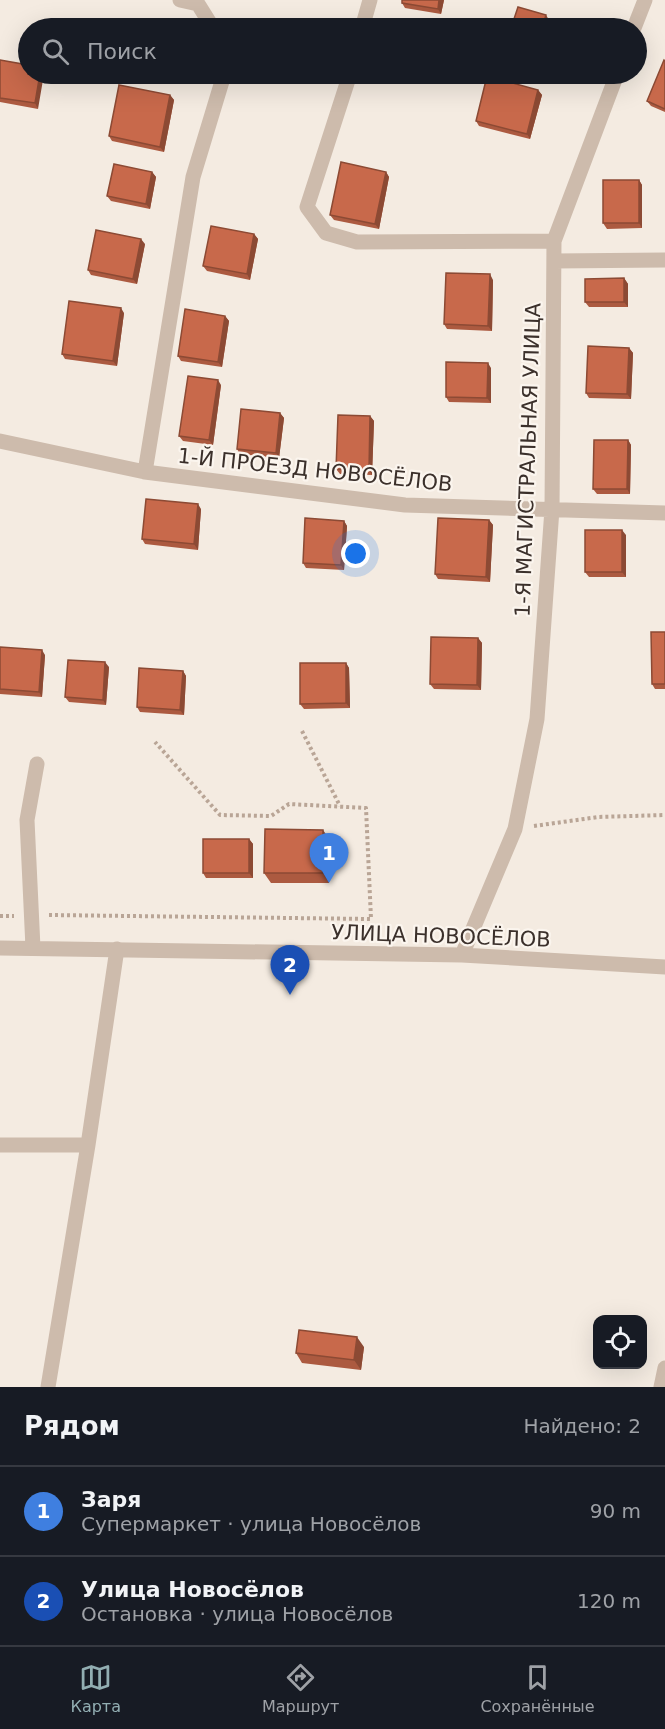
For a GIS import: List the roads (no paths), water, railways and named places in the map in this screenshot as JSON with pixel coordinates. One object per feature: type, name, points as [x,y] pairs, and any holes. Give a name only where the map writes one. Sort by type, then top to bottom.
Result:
[{"type":"street","points":[[180,0],[198,4],[207,18]]},
{"type":"street","points":[[365,18],[370,0]]},
{"type":"street","points":[[638,18],[645,0]]},
{"type":"street","points":[[145,472],[193,177],[221,84]]},
{"type":"street","points":[[347,84],[307,207],[326,233],[357,242],[554,241]]},
{"type":"street","name":"1-Я МАГИСТРАЛЬНАЯ УЛИЦА","points":[[462,955],[515,829],[537,719],[552,509],[554,241],[613,84]]},
{"type":"street","points":[[554,261],[665,260]]},
{"type":"street","name":"1-Й ПРОЕЗД НОВОСЁЛОВ","points":[[0,441],[145,472],[405,505],[665,513]]},
{"type":"street","points":[[33,948],[27,820],[37,764]]},
{"type":"street","name":"УЛИЦА НОВОСЁЛОВ","points":[[0,948],[462,955],[665,967]]},
{"type":"street","points":[[48,1387],[117,949]]},
{"type":"street","points":[[0,1144],[88,1144]]},
{"type":"street","points":[[661,1387],[665,1368]]},
{"type":"place","name":"Заря","points":[[329,883]]},
{"type":"place","name":"Улица Новосёлов","points":[[290,995]]}]
